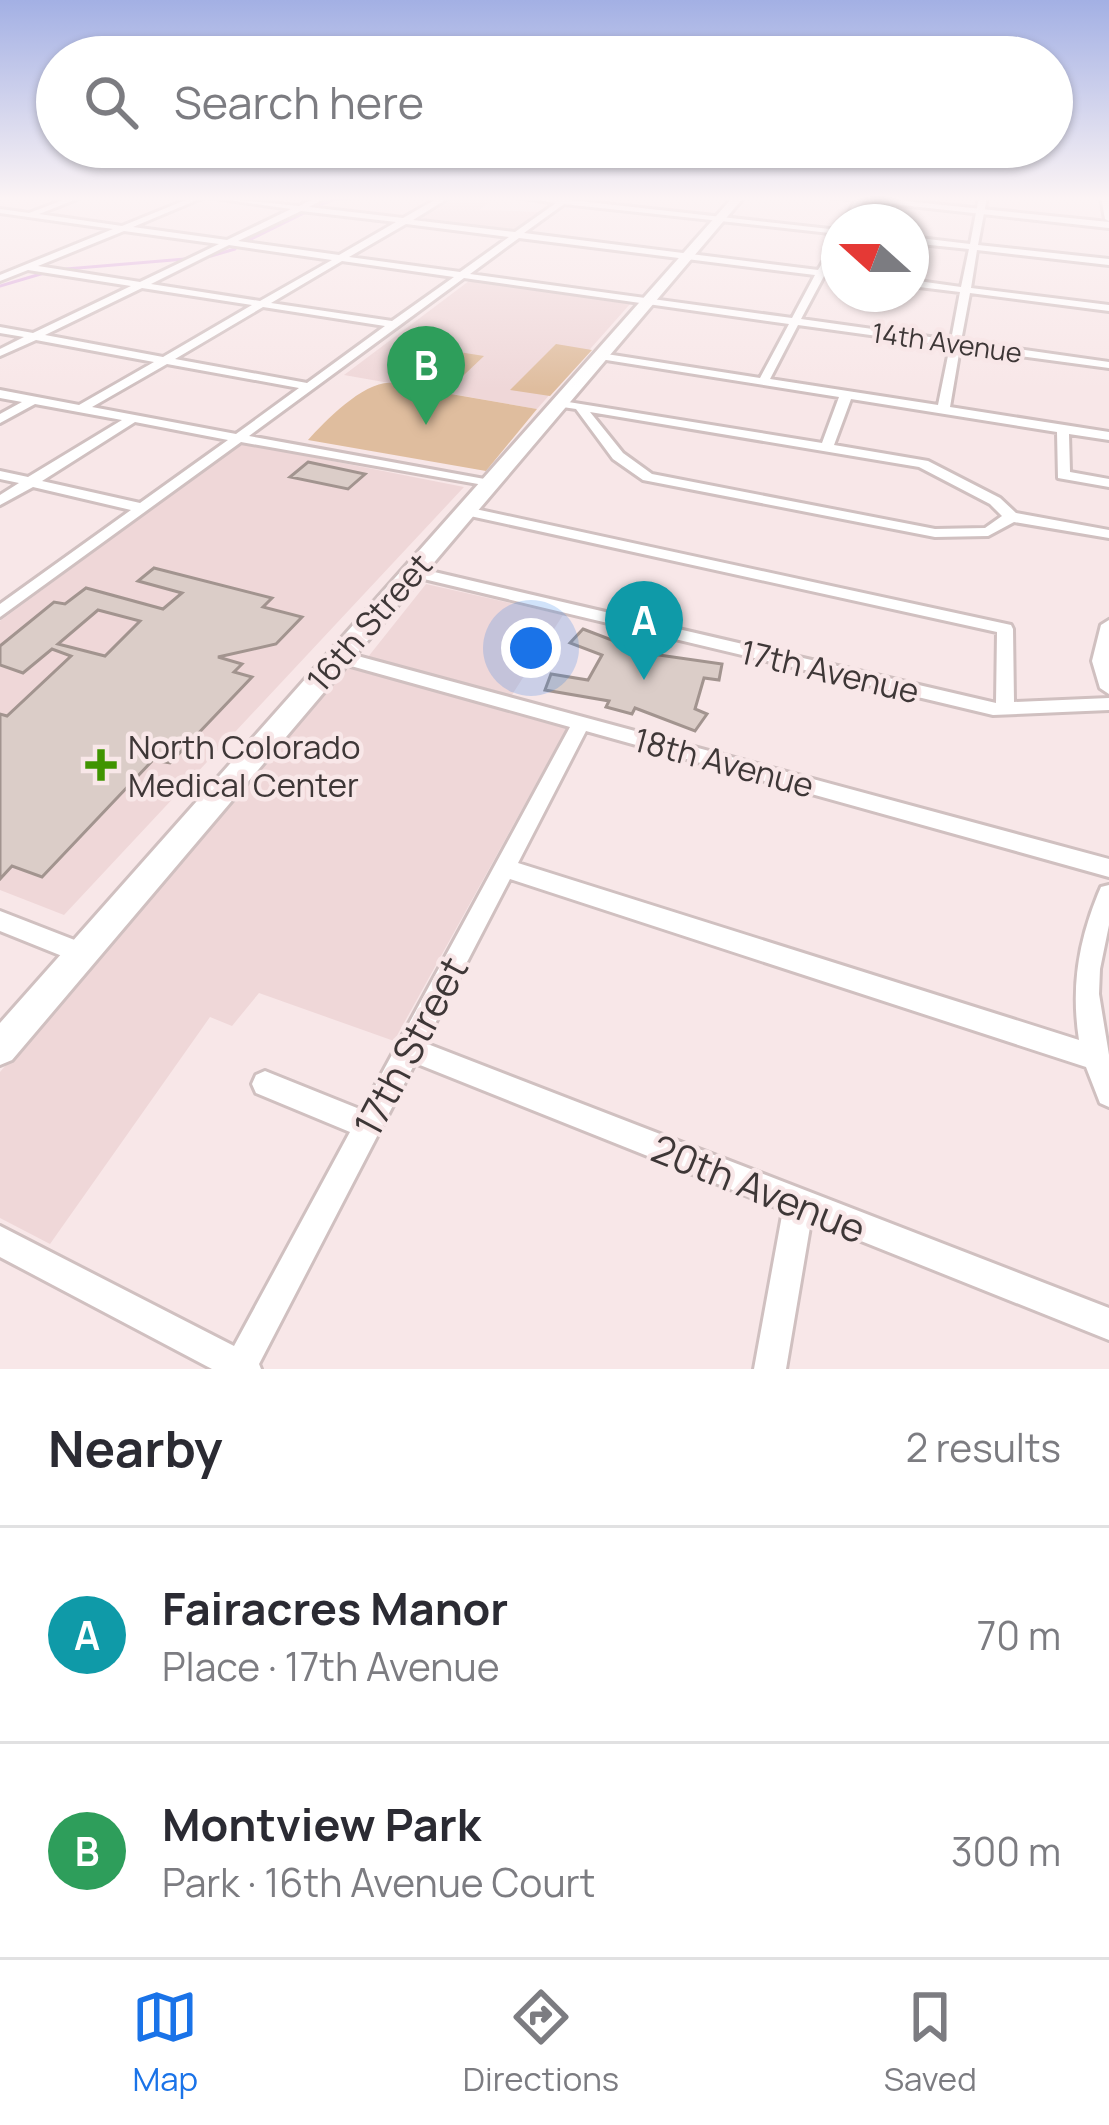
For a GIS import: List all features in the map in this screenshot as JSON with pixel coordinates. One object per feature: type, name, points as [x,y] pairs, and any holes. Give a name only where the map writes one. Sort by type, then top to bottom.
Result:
[{"type":"main road","name":"16th Street","points":[[0,1048],[684,261]]},
{"type":"street","points":[[0,278],[42,261]]},
{"type":"street","points":[[0,353],[192,261]]},
{"type":"street","points":[[82,409],[336,261]]},
{"type":"street","name":"14th Avenue","points":[[362,261],[1109,365]]},
{"type":"street","points":[[0,612],[482,261]]},
{"type":"street","points":[[729,261],[821,272],[763,382]]},
{"type":"street","points":[[943,410],[971,261]]},
{"type":"street","points":[[27,267],[395,325]]},
{"type":"street","points":[[929,286],[1109,308]]},
{"type":"street","points":[[0,330],[310,387]]},
{"type":"street","points":[[601,356],[1109,436]]},
{"type":"street","points":[[0,394],[490,484]]},
{"type":"street","points":[[827,446],[846,395]]},
{"type":"street","points":[[0,419],[34,400]]},
{"type":"street","points":[[560,403],[615,412]]},
{"type":"street","points":[[560,403],[935,468],[995,501],[1012,517],[1109,534]]},
{"type":"street","points":[[582,410],[604,430],[610,453],[623,466],[665,481],[935,533],[988,532],[1012,517]]},
{"type":"street","points":[[604,430],[615,412]]},
{"type":"street","points":[[604,430],[647,417]]},
{"type":"street","points":[[0,501],[132,419]]},
{"type":"street","points":[[1063,429],[1063,475],[1109,483]]},
{"type":"street","points":[[0,475],[142,508]]},
{"type":"street","points":[[466,511],[998,626],[1008,633],[1005,709]]},
{"type":"street","name":"17th Avenue","points":[[413,572],[1005,709],[1109,704]]},
{"type":"street","points":[[1109,626],[1101,661],[1109,688]]},
{"type":"street","name":"18th Avenue","points":[[339,657],[1109,868]]},
{"type":"street","name":"17th Street","points":[[242,1368],[581,723]]},
{"type":"street","points":[[504,868],[1093,1057]]},
{"type":"street","points":[[1109,894],[1091,943],[1085,977],[1093,1057],[1109,1094]]},
{"type":"street","points":[[0,921],[82,953]]},
{"type":"street","name":"20th Avenue","points":[[410,1049],[1109,1324]]},
{"type":"street","points":[[265,1084],[368,1126]]},
{"type":"street","points":[[770,1369],[799,1205]]},
{"type":"street","points":[[0,1241],[242,1368]]},
{"type":"shaded area","points":[[469,281],[630,304],[537,409],[344,375]]},
{"type":"shaded area","points":[[556,344],[592,350],[550,396],[510,390]]},
{"type":"shaded area","points":[[459,352],[484,356],[445,393],[537,409],[486,471],[308,440],[371,387],[393,383]]},
{"type":"shaded area","name":"North Colorado Medical Center","points":[[242,443],[464,487],[64,915],[0,890],[0,621]]},
{"type":"shaded area","points":[[426,584],[563,615],[510,698],[368,657]]},
{"type":"shaded area","points":[[352,668],[568,726],[394,1041],[259,993],[232,1026],[210,1017],[50,1244],[0,1218],[0,1072],[340,672]]},
{"type":"building","points":[[308,462],[365,474],[348,489],[290,477]]},
{"type":"building","points":[[154,568],[272,598],[263,607],[302,617],[276,644],[218,657],[242,664],[234,672],[252,677],[170,763],[153,760],[42,877],[12,866],[0,879],[0,714],[7,716],[71,656],[52,649],[23,673],[0,665],[0,646],[54,602],[65,604],[86,588],[163,609],[182,593],[138,581]],"holes":[[[98,610],[140,621],[105,656],[58,644]]]},
{"type":"building","points":[[583,629],[635,649],[639,644],[661,649],[659,655],[722,664],[719,680],[704,678],[695,709],[707,714],[695,731],[635,708],[632,714],[606,707],[609,701],[545,690],[551,674],[588,680],[602,655],[570,643]]},
{"type":"waterway","points":[[66,269],[163,261]]},
{"type":"waterway","points":[[0,286],[44,273]]},
{"type":"place","name":"Montview Park","points":[[426,425]]},
{"type":"place","name":"Fairacres Manor","points":[[644,680]]},
{"type":"place","name":"North Colorado Medical Center","points":[[101,765]]}]
